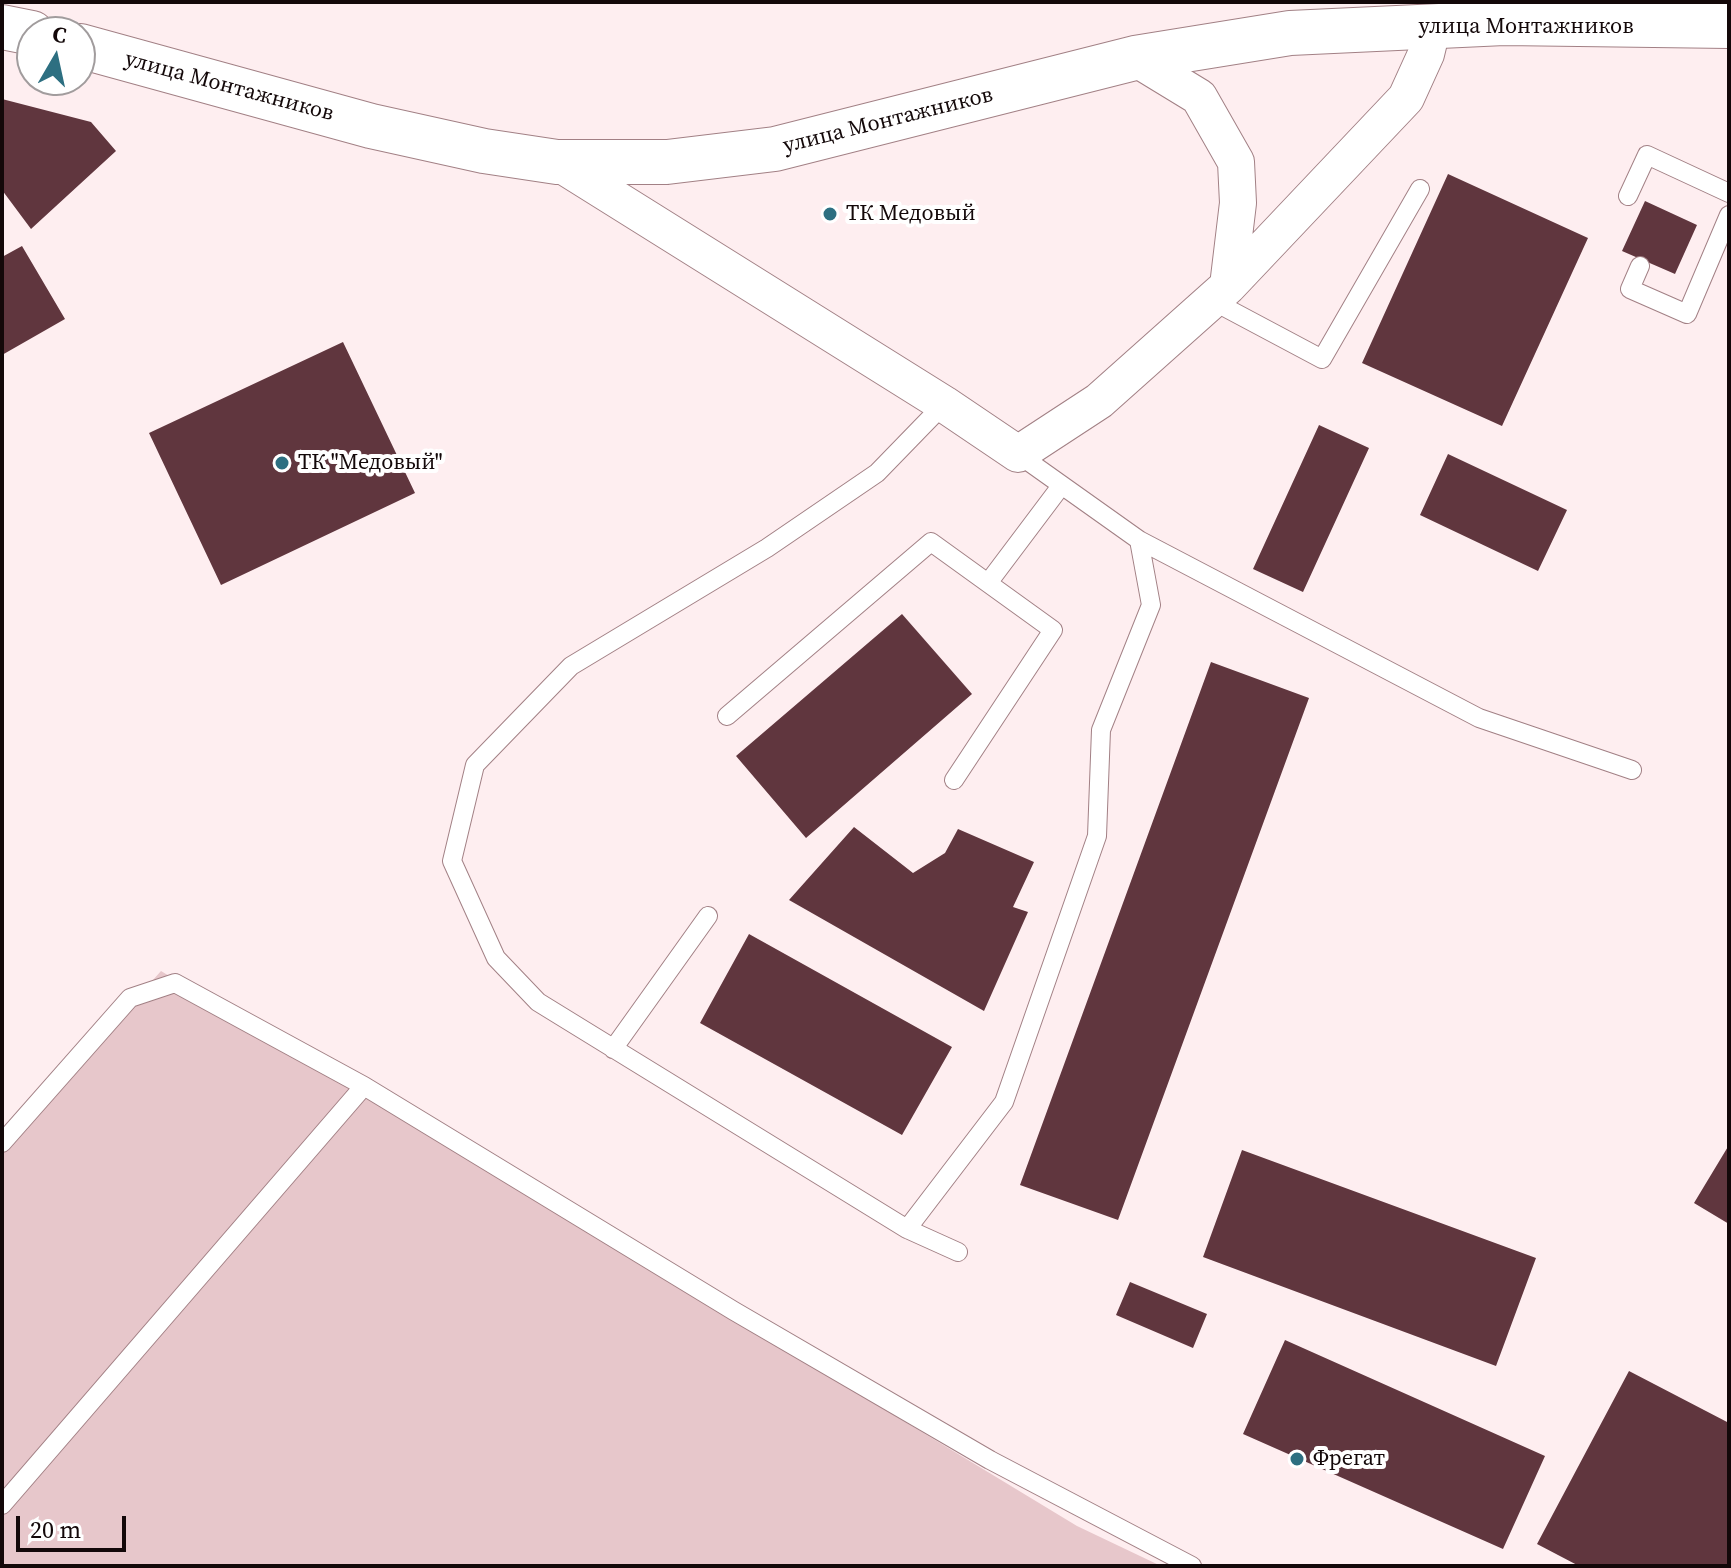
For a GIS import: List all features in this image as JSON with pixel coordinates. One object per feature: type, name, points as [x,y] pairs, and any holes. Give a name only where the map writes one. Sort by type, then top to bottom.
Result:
[{"type":"main road","name":"улица Монтажников","points":[[96,50],[371,126],[484,151],[557,162],[667,162],[775,149],[1135,58],[1435,13],[1721,32]]},
{"type":"street","points":[[557,162],[944,404],[1018,454],[1099,401],[1220,293],[1406,98],[1426,54],[1435,13]]},
{"type":"street","points":[[1135,58],[1199,97],[1236,162],[1238,203],[1220,293]]},
{"type":"lane","points":[[1628,196],[1647,155],[1729,193]]},
{"type":"lane","points":[[1220,293],[1322,359],[1420,189]]},
{"type":"lane","points":[[1640,266],[1630,289],[1687,314],[1729,215]]},
{"type":"lane","points":[[944,404],[877,473],[767,548],[571,666],[475,765],[452,861],[496,958],[538,1002],[907,1229],[958,1252]]},
{"type":"lane","points":[[1018,454],[1139,540],[1479,718],[1632,770]]},
{"type":"lane","points":[[988,583],[1061,486]]},
{"type":"lane","points":[[907,1229],[1004,1102],[1097,836],[1101,730],[1151,605],[1139,540]]},
{"type":"lane","points":[[727,716],[931,542],[1053,630],[954,780]]},
{"type":"lane","points":[[613,1049],[708,916]]},
{"type":"lane","points":[[2,1143],[130,998],[175,983],[364,1086],[734,1311],[990,1460],[1192,1566]]},
{"type":"lane","points":[[2,1505],[364,1086]]},
{"type":"shaded area","points":[[161,971],[1077,1526],[1161,1566],[2,1566],[2,1149]]},
{"type":"building","points":[[2,99],[91,122],[116,151],[31,229],[2,190]]},
{"type":"building","points":[[1448,174],[1588,238],[1502,426],[1362,363]]},
{"type":"building","points":[[1645,201],[1697,225],[1675,274],[1622,251]]},
{"type":"building","points":[[22,246],[65,319],[2,355],[2,257]]},
{"type":"building","name":"ТК \"Медовый\"","points":[[343,342],[415,493],[221,585],[149,433]]},
{"type":"building","points":[[1319,425],[1369,448],[1303,592],[1253,569]]},
{"type":"building","points":[[1448,454],[1567,510],[1538,571],[1420,515]]},
{"type":"building","points":[[902,614],[972,694],[806,838],[736,756]]},
{"type":"building","points":[[1211,662],[1309,698],[1118,1220],[1020,1185]]},
{"type":"building","points":[[854,827],[913,873],[945,853],[958,829],[1034,862],[1013,907],[1028,912],[984,1011],[789,900]]},
{"type":"building","points":[[749,934],[952,1047],[902,1135],[700,1023]]},
{"type":"building","points":[[1729,1145],[1729,1224],[1694,1203]]},
{"type":"building","points":[[1242,1150],[1536,1258],[1496,1366],[1203,1257]]},
{"type":"building","points":[[1130,1282],[1207,1314],[1193,1348],[1116,1315]]},
{"type":"building","points":[[1285,1340],[1545,1456],[1503,1549],[1243,1434]]},
{"type":"building","points":[[1629,1371],[1729,1423],[1729,1566],[1579,1566],[1537,1544]]},
{"type":"place","name":"ТК Медовый","points":[[830,214]]},
{"type":"place","name":"ТК \"Медовый\"","points":[[282,463]]},
{"type":"place","name":"Фрегат","points":[[1297,1459]]}]
